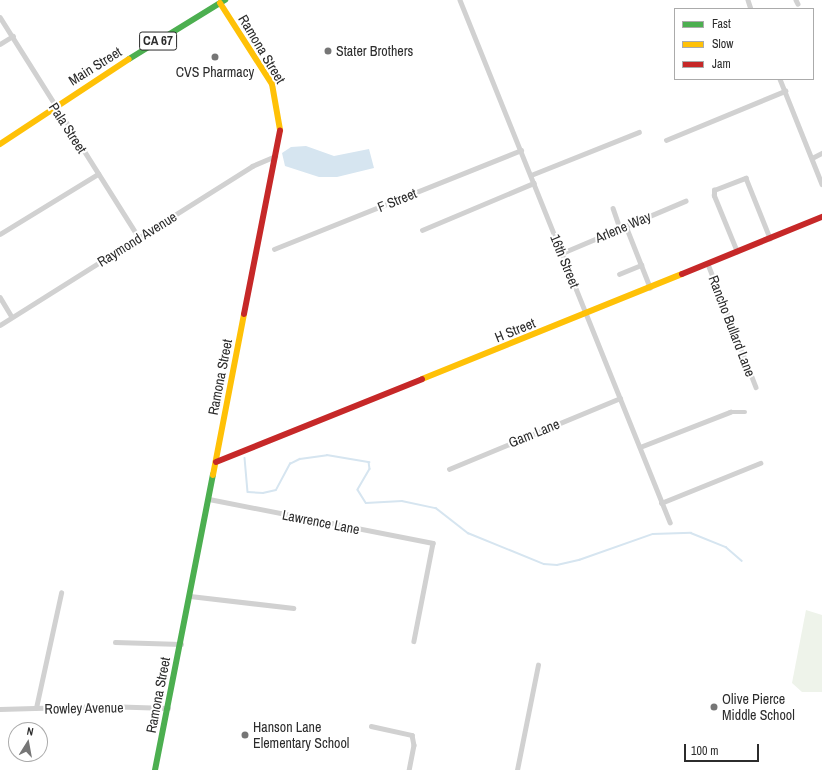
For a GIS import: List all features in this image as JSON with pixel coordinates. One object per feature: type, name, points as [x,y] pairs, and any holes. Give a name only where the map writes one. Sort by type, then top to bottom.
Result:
[{"type":"main road","name":"Main Street","points":[[0,144],[53,106],[221,1]]},
{"type":"main road","name":"Ramona Street","points":[[155,770],[281,127],[272,84],[221,1]]},
{"type":"main road","name":"H Street","points":[[216,462],[586,314],[822,217]]},
{"type":"street","name":"16th Street","points":[[460,0],[661,503],[670,522]]},
{"type":"street","name":"Pala Street","points":[[0,17],[13,36],[53,106],[139,238]]},
{"type":"street","points":[[0,44],[13,36]]},
{"type":"street","points":[[780,80],[822,184]]},
{"type":"street","points":[[666,140],[785,91]]},
{"type":"street","points":[[531,175],[639,132]]},
{"type":"street","name":"F Street","points":[[274,250],[521,150]]},
{"type":"street","points":[[812,158],[822,153]]},
{"type":"street","name":"Raymond Avenue","points":[[0,325],[252,166],[275,156]]},
{"type":"street","points":[[0,234],[98,174]]},
{"type":"street","points":[[737,252],[714,196],[714,190],[746,178],[770,238]]},
{"type":"street","points":[[422,230],[534,183]]},
{"type":"street","name":"Arlene Way","points":[[562,253],[685,201]]},
{"type":"street","points":[[613,208],[620,228]]},
{"type":"street","points":[[626,226],[650,287]]},
{"type":"street","name":"Rancho Bullard Lane","points":[[708,264],[756,388]]},
{"type":"street","points":[[619,274],[641,265]]},
{"type":"street","points":[[0,298],[12,317]]},
{"type":"street","name":"Gam Lane","points":[[449,469],[620,398]]},
{"type":"street","points":[[640,448],[730,412],[745,412]]},
{"type":"street","points":[[661,503],[760,463]]},
{"type":"street","name":"Lawrence Lane","points":[[209,499],[433,543],[414,641]]},
{"type":"street","points":[[36,708],[61,593]]},
{"type":"street","points":[[190,596],[293,608]]},
{"type":"street","points":[[115,642],[180,644]]},
{"type":"street","points":[[517,770],[538,665]]},
{"type":"street","name":"Rowley Avenue","points":[[0,709],[104,706],[168,708]]},
{"type":"street","points":[[371,726],[412,735],[414,745],[409,770]]},
{"type":"shaded area","points":[[306,146],[334,156],[369,149],[374,168],[337,177],[319,177],[285,166],[282,153],[291,147]]},
{"type":"shaded area","points":[[806,610],[822,615],[822,692],[802,692],[792,683]]},
{"type":"waterway","points":[[245,458],[248,492],[263,493],[276,490],[290,464],[300,459],[327,455],[369,462],[370,469],[358,490],[366,503],[402,501],[436,508],[468,533],[544,564],[557,565],[579,560],[653,534],[691,533],[726,547],[742,561]]},
{"type":"traffic: fast","points":[[129,59],[225,0]]},
{"type":"traffic: fast","points":[[155,770],[213,475]]},
{"type":"traffic: slow","points":[[220,3],[272,84],[280,130]]},
{"type":"traffic: slow","points":[[0,144],[129,59]]},
{"type":"traffic: slow","points":[[422,379],[682,274]]},
{"type":"traffic: slow","points":[[213,475],[244,314]]},
{"type":"traffic: jam","points":[[244,314],[280,130]]},
{"type":"traffic: jam","points":[[682,274],[822,217]]},
{"type":"traffic: jam","points":[[216,462],[422,379]]},
{"type":"place","name":"Stater Brothers","points":[[328,51]]},
{"type":"place","name":"CVS Pharmacy","points":[[215,57]]},
{"type":"place","name":"Olive Pierce Middle School","points":[[714,707]]},
{"type":"place","name":"Hanson Lane Elementary School","points":[[245,735]]}]
